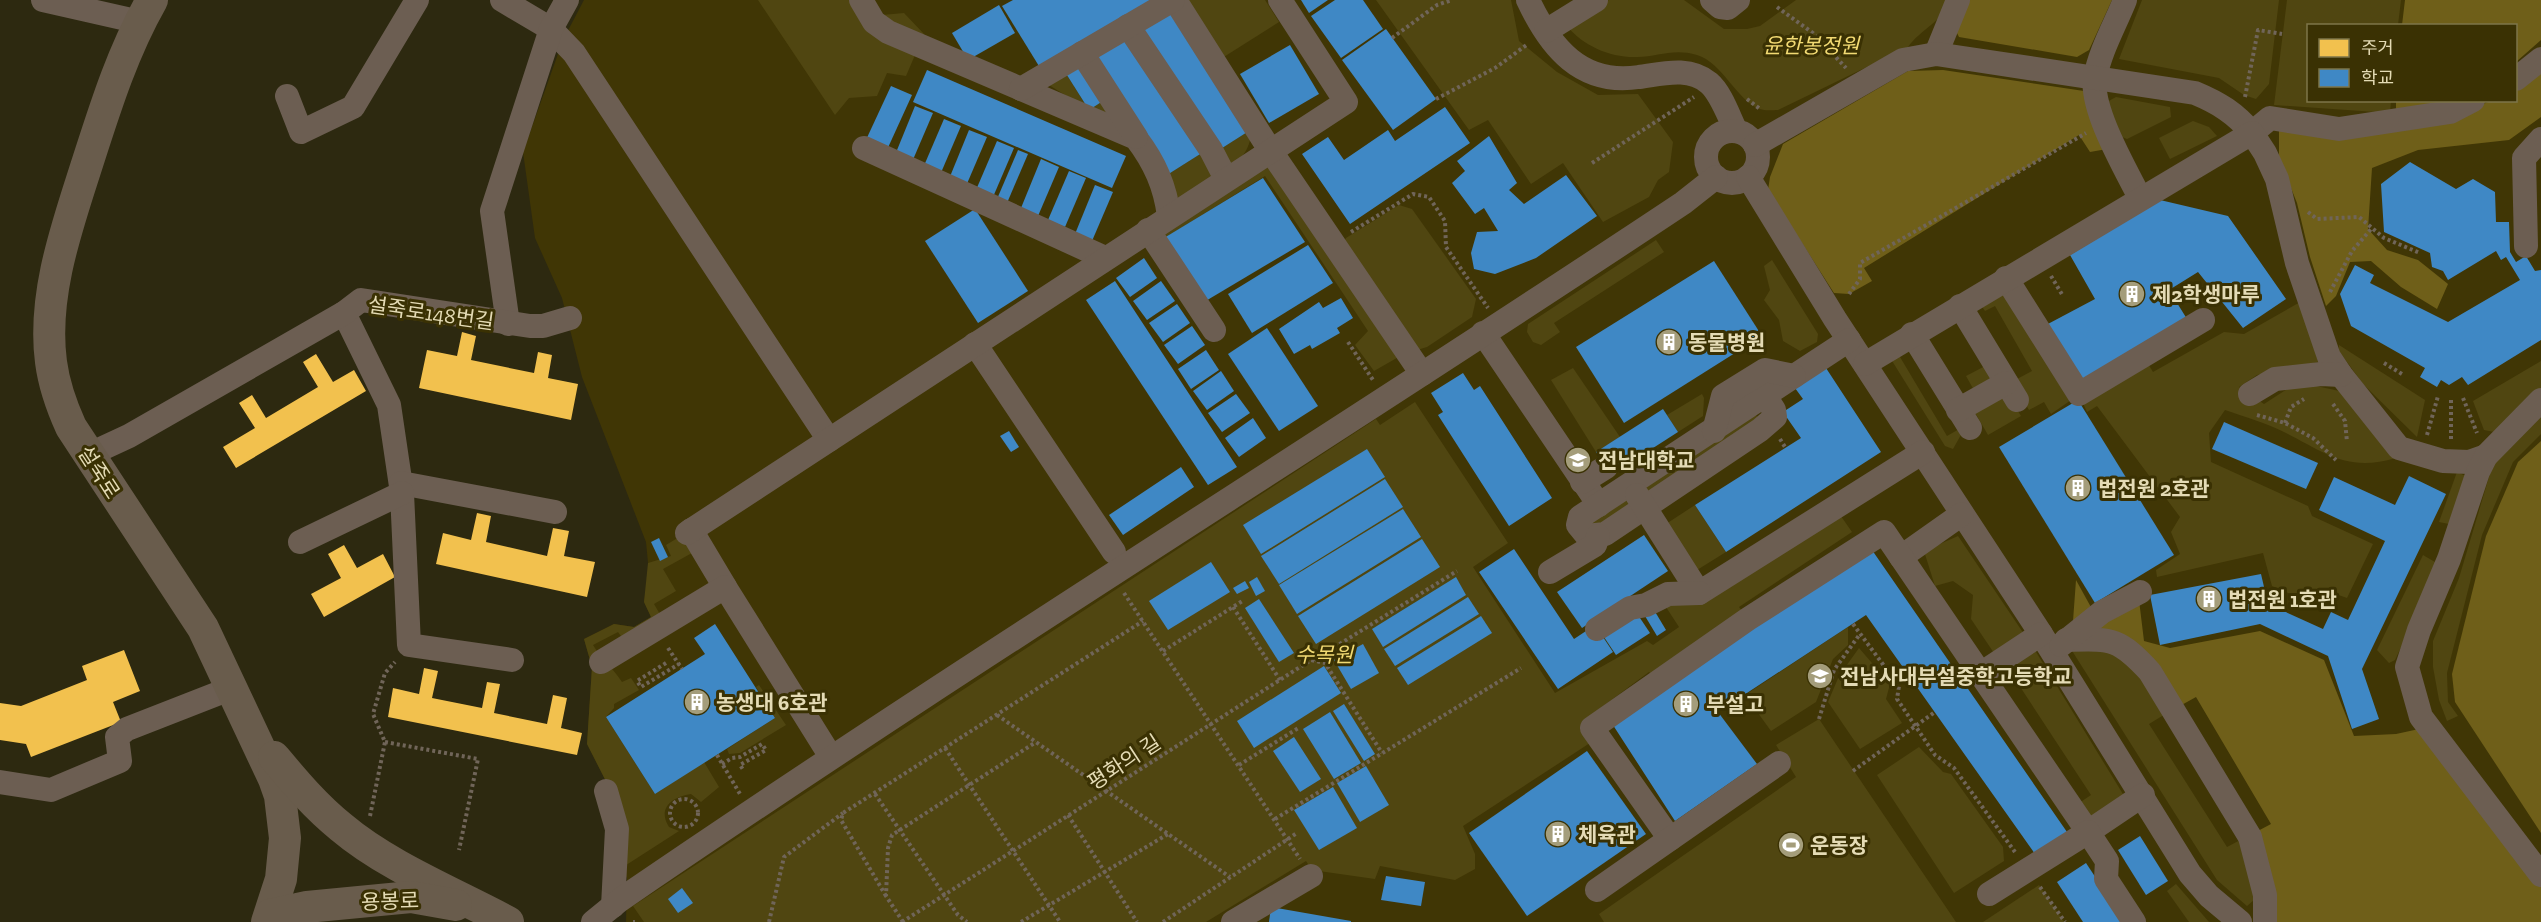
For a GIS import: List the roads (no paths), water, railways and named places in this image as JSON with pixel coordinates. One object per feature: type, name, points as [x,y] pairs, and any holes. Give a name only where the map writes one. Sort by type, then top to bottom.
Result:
[{"type":"main road","name":"설죽로","points":[[146,11],[114,82],[74,203],[53,298],[51,361],[58,399],[88,455],[203,628],[280,796],[284,814],[285,838],[281,879],[269,919]]},
{"type":"main road","points":[[252,731],[305,795],[342,828],[386,857],[507,922]]},
{"type":"main road","name":"용봉로","points":[[269,919],[307,907],[411,897],[458,905],[507,922]]},
{"type":"street","points":[[43,0],[146,11]]},
{"type":"street","points":[[286,96],[301,132],[353,107],[417,0]]},
{"type":"street","points":[[502,0],[551,28],[574,53],[829,440]]},
{"type":"street","name":"설죽로148번길","points":[[88,455],[129,436],[344,313],[361,300],[508,324],[492,211],[551,28],[567,0]]},
{"type":"street","points":[[861,0],[874,22],[888,32],[1136,138]]},
{"type":"street","points":[[1021,89],[1174,0],[1270,150],[1422,374]]},
{"type":"street","points":[[831,757],[689,532],[1346,102],[1280,0]]},
{"type":"street","points":[[1528,0],[1553,44],[1576,66],[1607,77],[1635,78],[1677,72],[1697,75],[1711,84],[1736,131]]},
{"type":"street","points":[[1546,31],[1596,0]]},
{"type":"street","points":[[1712,0],[1720,7],[1728,8],[1738,0]]},
{"type":"street","points":[[1936,54],[1958,0]]},
{"type":"street","points":[[2126,0],[2095,79],[2095,94],[2111,142],[2140,198]]},
{"type":"street","points":[[1128,26],[1211,150],[1226,179]]},
{"type":"street","points":[[1082,53],[1159,174],[1166,191],[1169,216]]},
{"type":"street","points":[[1755,145],[1903,60],[1936,54],[2194,93],[2219,103],[2236,114],[2252,133],[2265,153],[2277,179],[2297,263],[2317,326],[2329,357],[2341,375],[2399,448],[2421,456],[2451,461],[2469,462],[2486,456]]},
{"type":"street","points":[[2517,78],[2541,59]]},
{"type":"street","points":[[1865,364],[2252,133],[2270,118],[2339,129],[2450,112],[2469,102]]},
{"type":"street","points":[[1736,131],[1751,138],[1755,145],[1758,163],[1748,177],[1734,183],[1716,177],[1706,160],[1709,145],[1720,133],[1736,131]]},
{"type":"street","points":[[2526,246],[2524,158],[2541,139]]},
{"type":"street","points":[[864,148],[1105,258]]},
{"type":"street","points":[[593,922],[613,906],[1113,563],[1422,374],[1683,203],[1716,177]]},
{"type":"street","points":[[1748,177],[1849,340],[1962,514],[2053,642],[2190,874],[2209,896],[2240,922]]},
{"type":"street","points":[[1148,230],[1214,330]]},
{"type":"street","points":[[2006,278],[2079,394],[2203,320]]},
{"type":"street","points":[[1912,334],[1964,419],[2011,392],[1960,306]]},
{"type":"street","points":[[344,313],[389,405],[401,488],[409,645],[512,660]]},
{"type":"street","points":[[508,324],[543,326],[570,318]]},
{"type":"street","points":[[2317,326],[2343,339]]},
{"type":"street","points":[[1491,328],[1582,482],[1599,505]]},
{"type":"street","points":[[1765,396],[1774,410],[1775,417],[1760,430],[1605,534],[1587,536],[1578,525],[1580,517],[1714,431],[1794,376],[1849,340]]},
{"type":"street","points":[[975,344],[1113,563]]},
{"type":"street","points":[[1714,431],[1723,396],[1765,370],[1794,376]]},
{"type":"street","points":[[2251,403],[2275,379],[2321,374],[2341,375]]},
{"type":"street","points":[[2541,400],[2486,456],[2478,472],[2449,559],[2419,630],[2407,667],[2421,717],[2541,875]]},
{"type":"street","points":[[1597,629],[1630,608],[1646,605],[1668,594],[1699,593],[1923,452]]},
{"type":"street","points":[[1582,482],[1606,467]]},
{"type":"street","points":[[1631,485],[1699,593]]},
{"type":"street","points":[[300,542],[401,488],[555,513]]},
{"type":"street","points":[[1901,557],[1962,514]]},
{"type":"street","points":[[1670,839],[1592,728],[1748,619],[1884,532],[1982,673],[2107,861],[2106,879],[2134,922]]},
{"type":"street","points":[[1551,572],[1595,544],[1598,536]]},
{"type":"street","points":[[602,662],[725,587]]},
{"type":"street","points":[[1982,673],[2053,642],[2140,591]]},
{"type":"street","points":[[2053,642],[2108,639],[2129,649],[2150,672],[2250,837],[2265,895],[2265,922]]},
{"type":"street","points":[[0,782],[51,790],[61,786],[120,761],[117,737],[127,729],[232,688]]},
{"type":"street","points":[[1597,890],[1779,763]]},
{"type":"street","points":[[606,791],[617,830],[613,906]]},
{"type":"street","points":[[1989,894],[2143,795]]},
{"type":"street","points":[[1233,922],[1311,876]]},
{"type":"place","name":"제2학생마루","points":[[2132,294]]},
{"type":"place","name":"동물병원","points":[[1669,342]]},
{"type":"place","name":"전남대학교","points":[[1578,460]]},
{"type":"place","name":"법전원 2호관","points":[[2078,488]]},
{"type":"place","name":"법전원 1호관","points":[[2209,599]]},
{"type":"place","name":"전남사대부설중학고등학교","points":[[1820,676]]},
{"type":"place","name":"농생대 6호관","points":[[697,702]]},
{"type":"place","name":"부설고","points":[[1686,704]]},
{"type":"place","name":"체육관","points":[[1558,834]]},
{"type":"place","name":"운동장","points":[[1791,845]]},
{"type":"park label","name":"윤한봉정원","points":[[1811,45]]},
{"type":"park label","name":"수목원","points":[[1324,654]]}]
